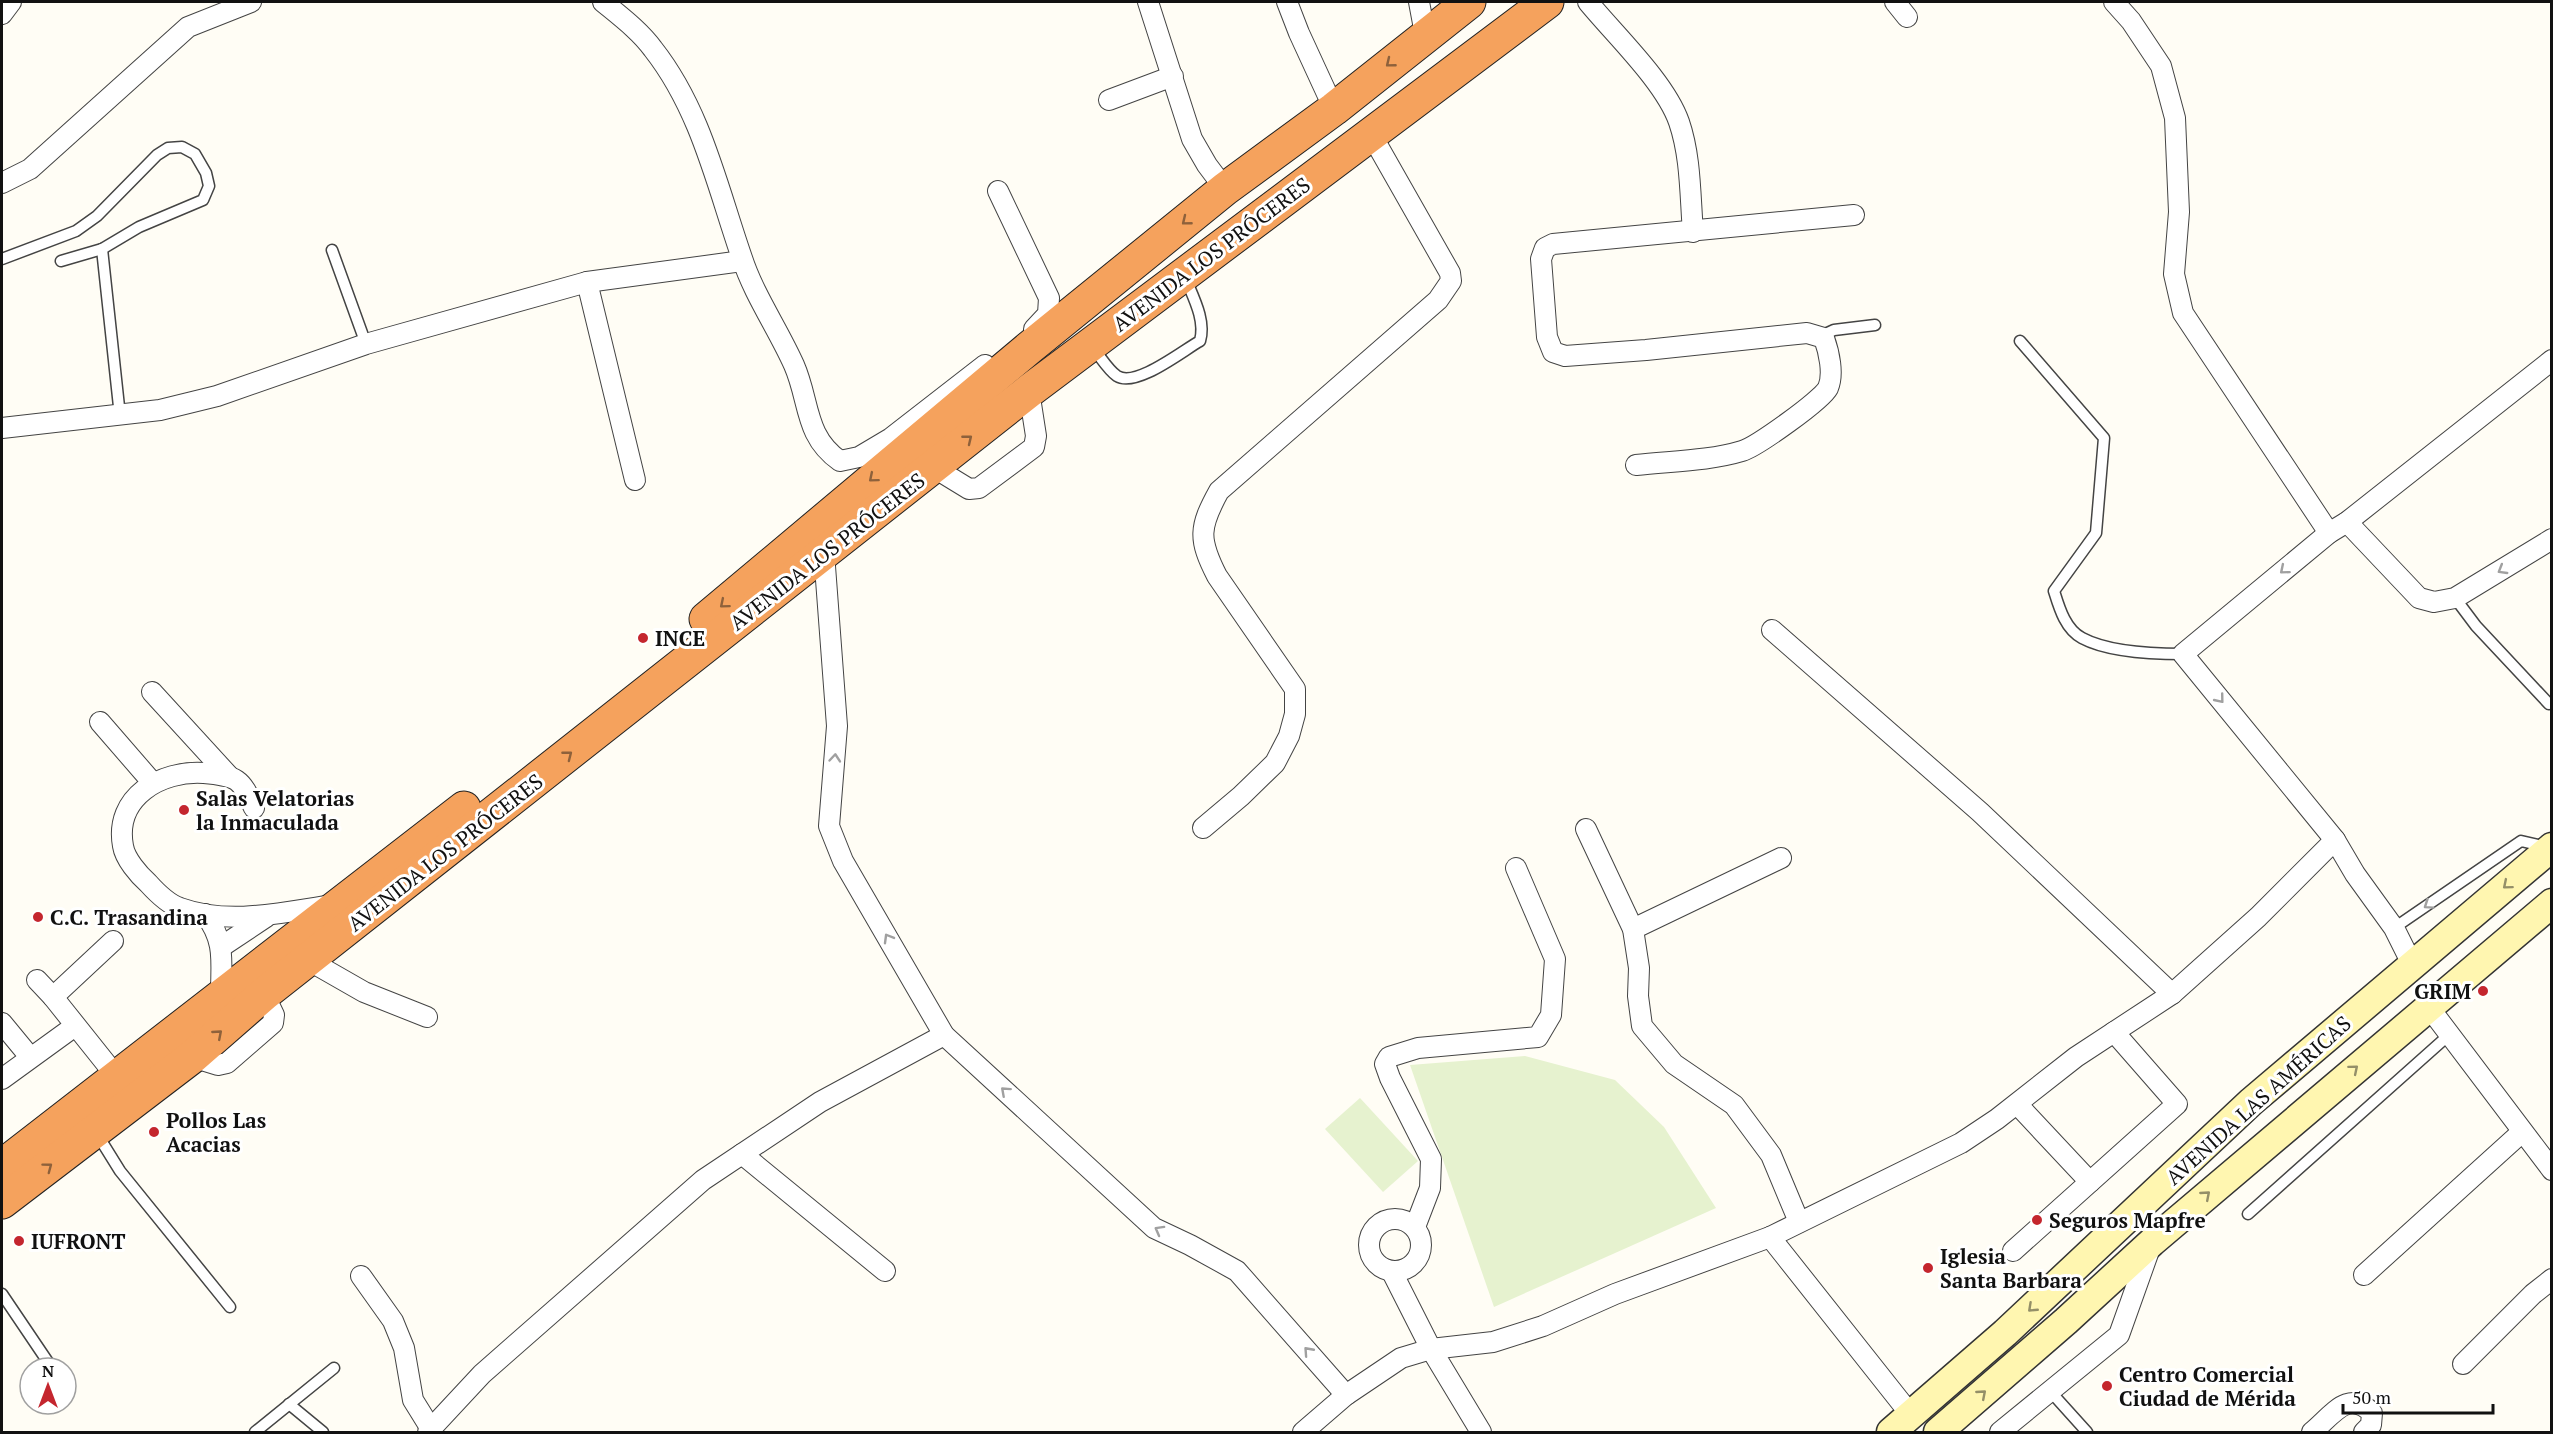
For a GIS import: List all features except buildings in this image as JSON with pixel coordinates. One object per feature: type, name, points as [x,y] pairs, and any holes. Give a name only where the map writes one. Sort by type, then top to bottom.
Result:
[{"type":"highway","name":"AVENIDA LOS PRÓCERES","points":[[2,1166],[709,616],[1022,349],[1225,189],[1334,109],[1425,34],[1469,2]]},
{"type":"highway","name":"AVENIDA LOS PRÓCERES","points":[[2,1202],[192,1057],[264,994],[1029,391],[1547,2]]},
{"type":"street","points":[[2,14],[10,2]]},
{"type":"street","points":[[2,183],[30,170],[189,27],[251,2]]},
{"type":"street","points":[[603,2],[652,47],[678,84],[713,166],[742,261],[795,367],[813,430],[828,452],[840,461],[859,458],[891,438],[987,363],[1004,353],[1022,349],[1048,314],[1049,298],[998,191]]},
{"type":"street","points":[[1148,2],[1192,139],[1207,165],[1225,189]]},
{"type":"street","points":[[1287,2],[1334,109]]},
{"type":"street","points":[[1419,2],[1425,34]]},
{"type":"street","points":[[1588,2],[1648,72],[1678,120],[1686,149],[1693,232]]},
{"type":"street","points":[[2114,2],[2131,21],[2161,66],[2175,117],[2179,212],[2174,274],[2183,313],[2329,533]]},
{"type":"street","points":[[1109,100],[1173,76]]},
{"type":"street","points":[[1203,828],[1275,763],[1289,736],[1295,714],[1295,689],[1217,576],[1206,555],[1203,533],[1205,516],[1219,491],[1438,300],[1451,281],[1450,273],[1371,134]]},
{"type":"street","points":[[1636,465],[1726,455],[1751,448],[1764,440],[1826,392],[1830,379],[1828,352],[1824,338],[1807,333],[1564,356],[1553,352],[1547,337],[1541,264],[1541,254],[1545,248],[1553,244],[1854,216]]},
{"type":"street","points":[[2,428],[160,410],[217,396],[366,344],[587,282],[742,261]]},
{"type":"street","points":[[587,282],[635,480]]},
{"type":"street","points":[[2413,966],[2394,928],[2355,874],[2335,840],[2182,654],[2329,533],[2347,522],[2552,360]]},
{"type":"street","points":[[933,467],[969,489],[979,488],[1034,447],[1036,436],[1029,391]]},
{"type":"street","points":[[2347,522],[2420,598],[2434,602],[2455,598],[2552,539]]},
{"type":"street","points":[[824,554],[837,726],[829,826],[843,861],[944,1035],[1154,1228],[1237,1271],[1346,1395]]},
{"type":"street","points":[[1772,630],[1980,812],[2172,994]]},
{"type":"street","points":[[152,692],[228,775],[244,785],[254,808]]},
{"type":"street","points":[[100,722],[152,782]]},
{"type":"street","points":[[228,775],[189,772],[169,775],[152,782],[136,798],[123,825],[123,848],[139,874],[159,894],[179,908],[205,914],[244,918],[340,904]]},
{"type":"street","points":[[1586,829],[1633,929],[1639,968],[1638,996],[1642,1026],[1674,1064],[1734,1104],[1771,1155],[1799,1222]]},
{"type":"street","points":[[1303,1432],[1346,1395],[1401,1358],[1431,1349],[1493,1341],[1543,1326],[1615,1293],[1770,1237],[1961,1143],[2017,1104],[2076,1057],[2172,994],[2258,917],[2335,840]]},
{"type":"street","name":"AVENIDA LAS AMÉRICAS","points":[[1901,1424],[2005,1333],[2251,1102],[2551,848]]},
{"type":"street","points":[[1633,929],[1781,858]]},
{"type":"street","points":[[1415,1227],[1430,1188],[1431,1159],[1390,1078],[1385,1064],[1389,1057],[1418,1048],[1538,1037],[1551,1016],[1555,959],[1516,868]]},
{"type":"street","name":"AVENIDA LAS AMÉRICAS","points":[[1938,1432],[2284,1128],[2552,903]]},
{"type":"street","points":[[205,914],[216,929],[221,947],[221,994]]},
{"type":"street","points":[[221,947],[271,914]]},
{"type":"street","points":[[53,997],[113,941]]},
{"type":"street","points":[[308,960],[364,992],[427,1017]]},
{"type":"street","points":[[37,980],[116,1076]]},
{"type":"street","points":[[2428,1006],[2552,1170]]},
{"type":"street","points":[[2,1023],[30,1057]]},
{"type":"street","points":[[2,1079],[75,1026]]},
{"type":"street","points":[[2013,1251],[2177,1104],[2114,1032]]},
{"type":"street","points":[[361,1276],[393,1321],[404,1348],[414,1400],[429,1431],[482,1374],[703,1180],[820,1102],[944,1035]]},
{"type":"street","points":[[2251,1102],[2284,1128]]},
{"type":"street","points":[[2017,1104],[2090,1182]]},
{"type":"street","points":[[2364,1275],[2522,1132]]},
{"type":"street","points":[[742,1154],[885,1271]]},
{"type":"street","points":[[1392,1272],[1402,1271],[1417,1261],[1422,1243],[1420,1234],[1407,1221],[1389,1219],[1380,1223],[1370,1238],[1369,1247],[1376,1263],[1392,1272],[1431,1349],[1481,1432]]},
{"type":"street","points":[[1770,1237],[1901,1424]]},
{"type":"street","points":[[2000,1432],[2119,1335],[2152,1242]]},
{"type":"street","points":[[2463,1364],[2533,1294],[2552,1280]]},
{"type":"street","points":[[2312,1432],[2347,1402],[2355,1401],[2364,1405],[2372,1413],[2371,1425],[2364,1432]]},
{"type":"lane","points":[[2,259],[76,231],[110,203],[162,151],[182,147],[195,154],[206,173],[209,186],[203,200],[139,227],[102,249],[61,261]]},
{"type":"lane","points":[[102,249],[120,416]]},
{"type":"lane","points":[[332,250],[366,344]]},
{"type":"lane","points":[[1091,345],[1117,376],[1126,379],[1138,378],[1200,341],[1203,331],[1201,322],[1184,273]]},
{"type":"lane","points":[[1821,336],[1834,330],[1875,325]]},
{"type":"lane","points":[[2020,341],[2104,438],[2096,533],[2054,591],[2061,614],[2080,638],[2150,654],[2182,654]]},
{"type":"lane","points":[[2455,598],[2476,626],[2549,704]]},
{"type":"lane","points":[[2394,928],[2521,841],[2551,848]]},
{"type":"lane","points":[[2248,1214],[2450,1034]]},
{"type":"lane","points":[[95,1131],[120,1171],[230,1307]]},
{"type":"lane","points":[[2,1294],[44,1356]]},
{"type":"lane","points":[[255,1432],[334,1368]]},
{"type":"lane","points":[[2050,1392],[2087,1432]]},
{"type":"lane","points":[[289,1404],[323,1432]]},
{"type":"green space","points":[[1525,1056],[1615,1080],[1664,1127],[1716,1208],[1494,1307],[1410,1065]]},
{"type":"green space","points":[[1360,1098],[1418,1161],[1383,1192],[1325,1129]]},
{"type":"place","name":"INCE","points":[[643,638]]},
{"type":"place","name":"Salas Velatorias la Inmaculada","points":[[184,810]]},
{"type":"place","name":"C.C. Trasandina","points":[[38,917]]},
{"type":"place","name":"GRIM","points":[[2483,991]]},
{"type":"place","name":"Pollos Las Acacias","points":[[154,1132]]},
{"type":"place","name":"Seguros Mapfre","points":[[2037,1220]]},
{"type":"place","name":"IUFRONT","points":[[19,1241]]},
{"type":"place","name":"Iglesia Santa Barbara","points":[[1928,1268]]},
{"type":"place","name":"Centro Comercial Ciudad de Mérida","points":[[2107,1386]]}]
